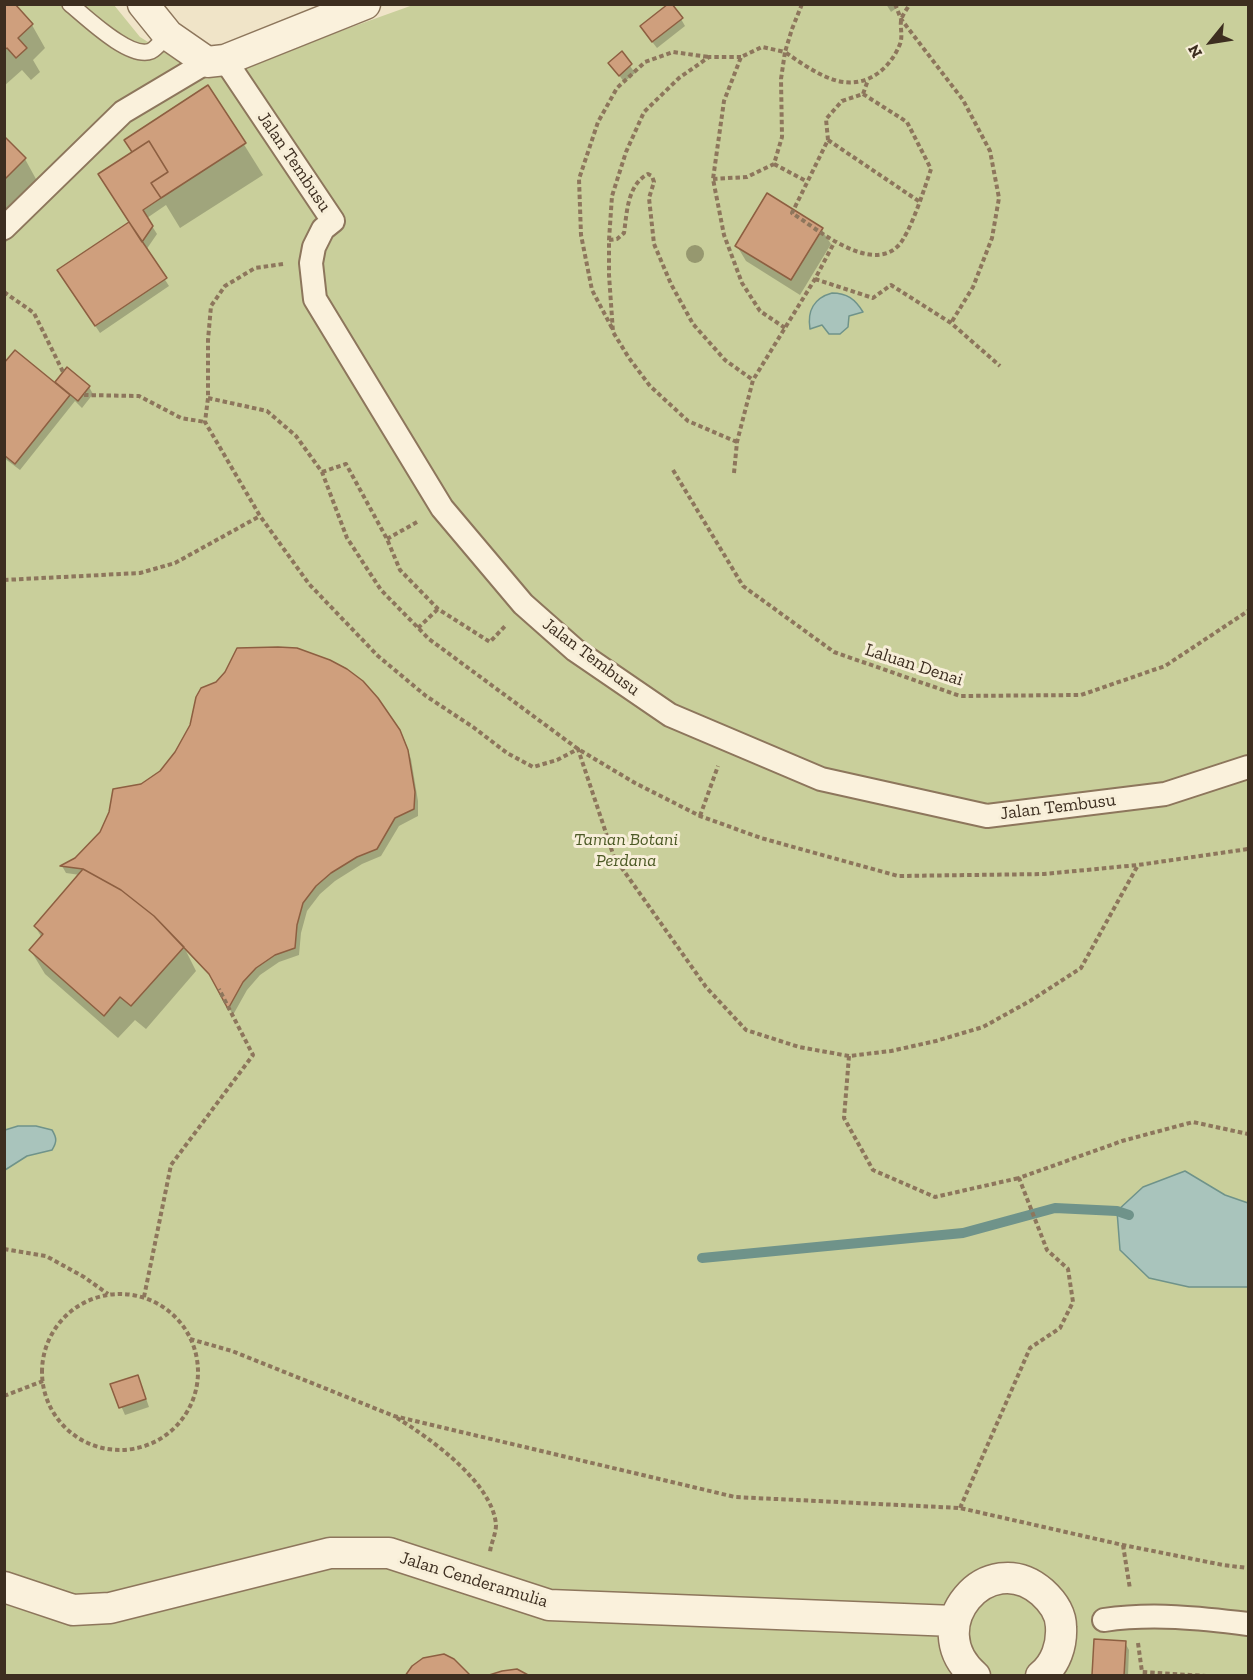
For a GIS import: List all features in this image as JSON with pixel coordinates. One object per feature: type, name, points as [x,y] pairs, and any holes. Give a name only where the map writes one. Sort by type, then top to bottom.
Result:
[{"type":"street","name":"Jalan Tembusu","points":[[143,4],[168,35],[216,61],[333,221],[323,230],[314,247],[311,263],[315,299],[442,508],[523,604],[575,650],[670,715],[821,779],[987,816],[1165,794],[1248,767]]},
{"type":"street","points":[[4,228],[123,112],[216,61],[365,4]]},
{"type":"street","name":"Jalan Cenderamulia","points":[[4,1587],[73,1610],[111,1608],[330,1553],[389,1553],[549,1605],[954,1621]]},
{"type":"street","points":[[975,1676],[964,1666],[954,1645],[954,1621],[959,1607],[980,1585],[1009,1578],[1037,1587],[1057,1610],[1061,1624],[1061,1642],[1055,1660],[1041,1676]]},
{"type":"street","points":[[1104,1620],[1134,1616],[1206,1619],[1248,1624]]},
{"type":"lane","points":[[70,4],[134,52],[150,51],[168,35]]},
{"type":"path","points":[[714,179],[747,177],[774,164],[782,137],[780,87],[785,52],[802,4]]},
{"type":"path","points":[[895,4],[901,19],[963,100],[990,151],[999,198],[992,238],[973,287],[951,323]]},
{"type":"path","points":[[738,442],[688,421],[650,386],[629,358],[592,290],[581,235],[579,179],[598,122],[617,88],[645,62],[673,52],[709,57],[741,57],[762,47],[785,52],[810,68],[840,82],[868,80],[893,60],[901,41],[901,19],[910,4]]},
{"type":"path","points":[[614,332],[609,275],[609,240],[612,196],[626,152],[644,111],[679,78],[709,57]]},
{"type":"path","points":[[741,57],[723,101],[714,179],[724,235],[742,283],[760,311],[784,328]]},
{"type":"path","points":[[863,94],[868,80]]},
{"type":"path","points":[[863,94],[907,122],[931,170],[920,202],[900,244],[887,254],[862,255],[835,241],[792,213],[828,140],[826,118],[842,101],[863,94]]},
{"type":"path","points":[[828,140],[920,202]]},
{"type":"path","points":[[774,164],[806,181]]},
{"type":"path","points":[[609,240],[617,239],[624,233],[628,203],[635,185],[640,178],[648,174],[652,176],[654,182],[649,198],[654,244],[671,284],[693,324],[725,360],[753,380]]},
{"type":"path","points":[[734,473],[738,442],[753,380],[815,279],[835,241]]},
{"type":"path","points":[[311,263],[255,268],[225,286],[211,306],[205,422],[260,516],[309,584],[378,656],[426,696],[507,753],[533,767],[557,760],[578,749],[614,857],[706,987],[746,1030],[799,1047],[849,1056],[891,1051],[983,1027],[1030,1001],[1081,968],[1138,865]]},
{"type":"path","points":[[815,279],[873,298],[891,285],[951,323],[1000,366]]},
{"type":"path","points":[[4,292],[34,313],[63,372]]},
{"type":"path","points":[[84,394],[139,396],[181,418],[205,422]]},
{"type":"path","points":[[322,472],[346,464],[387,539],[400,570],[438,609],[490,642],[523,604]]},
{"type":"path","name":"Laluan Denai","points":[[673,470],[743,586],[834,652],[960,696],[1081,695],[1165,666],[1248,612]]},
{"type":"path","points":[[387,539],[442,508]]},
{"type":"path","points":[[4,580],[140,573],[175,563],[260,516]]},
{"type":"path","points":[[418,628],[438,609]]},
{"type":"path","points":[[700,816],[727,740]]},
{"type":"path","points":[[144,1297],[171,1165],[253,1055],[219,989]]},
{"type":"path","points":[[849,1056],[844,1118],[873,1170],[935,1197],[1019,1178],[1122,1141],[1193,1122],[1248,1134]]},
{"type":"path","points":[[960,1508],[1030,1348],[1060,1328],[1073,1302],[1068,1269],[1047,1250],[1019,1178]]},
{"type":"path","points":[[4,1249],[46,1256],[84,1277],[108,1294]]},
{"type":"path","points":[[108,1294],[144,1297],[163,1307],[179,1321],[190,1339],[198,1362],[197,1387],[189,1410],[174,1429],[153,1443],[130,1449],[105,1449],[82,1440],[63,1425],[49,1405],[42,1382],[43,1357],[51,1334],[66,1315],[85,1301],[108,1294]]},
{"type":"path","points":[[190,1339],[232,1351],[394,1416],[735,1497],[960,1508],[1123,1545],[1248,1568]]},
{"type":"path","points":[[4,1395],[42,1382]]},
{"type":"path","points":[[394,1416],[417,1430],[448,1456],[483,1493],[493,1509],[496,1527],[490,1550],[492,1570],[505,1591]]},
{"type":"green space","name":"Taman Botani Perdana","points":[[5,5],[114,5],[140,37],[207,79],[413,5],[1248,5],[1248,1675],[5,1676]]},
{"type":"water","points":[[832,293],[850,298],[863,312],[849,316],[848,327],[840,334],[829,334],[822,325],[810,329],[809,322],[813,306],[821,298]]},
{"type":"water","points":[[18,1126],[36,1126],[52,1130],[56,1142],[52,1150],[27,1156],[5,1170],[5,1130]]},
{"type":"water","points":[[1185,1171],[1225,1195],[1248,1203],[1248,1287],[1189,1287],[1149,1278],[1120,1250],[1117,1211],[1143,1187]]},
{"type":"building","points":[[4,4],[15,4],[33,24],[18,38],[27,48],[16,58],[7,48],[4,50]]},
{"type":"building","points":[[668,4],[672,4],[683,18],[652,42],[640,26]]},
{"type":"building","points":[[622,51],[632,64],[619,76],[608,63]]},
{"type":"building","points":[[208,85],[246,143],[161,198],[151,183],[168,172],[149,141],[132,152],[124,140]]},
{"type":"building","points":[[4,136],[26,158],[4,180]]},
{"type":"building","points":[[149,141],[168,172],[151,183],[161,198],[143,210],[153,226],[142,242],[98,174]]},
{"type":"building","points":[[767,193],[823,228],[791,280],[735,246]]},
{"type":"building","points":[[129,222],[167,278],[95,326],[57,270]]},
{"type":"building","points":[[15,350],[70,395],[15,464],[4,455],[4,363]]},
{"type":"building","points":[[67,367],[90,386],[78,401],[55,382]]},
{"type":"building","points":[[237,648],[297,648],[330,660],[363,681],[378,698],[400,730],[408,750],[415,792],[414,809],[395,818],[377,849],[357,857],[331,873],[316,886],[303,903],[297,925],[295,948],[275,955],[256,968],[243,982],[228,1009],[209,974],[154,916],[121,890],[83,869],[60,866],[75,858],[100,832],[109,812],[113,789],[141,784],[160,771],[175,752],[190,725],[196,697],[201,688],[216,682],[225,672]]},
{"type":"building","points":[[83,869],[121,890],[154,916],[184,947],[131,1006],[120,997],[104,1016],[29,950],[43,934],[34,926]]},
{"type":"building","points":[[138,1375],[146,1399],[119,1408],[110,1384]]},
{"type":"building","points":[[1094,1639],[1126,1641],[1124,1676],[1092,1675]]},
{"type":"building","points":[[444,1654],[454,1659],[471,1676],[405,1676],[412,1666],[423,1658]]},
{"type":"building","points":[[517,1669],[530,1676],[486,1676],[502,1671]]},
{"type":"waterway","points":[[702,1258],[963,1233],[1055,1208],[1117,1211],[1129,1215]]}]
